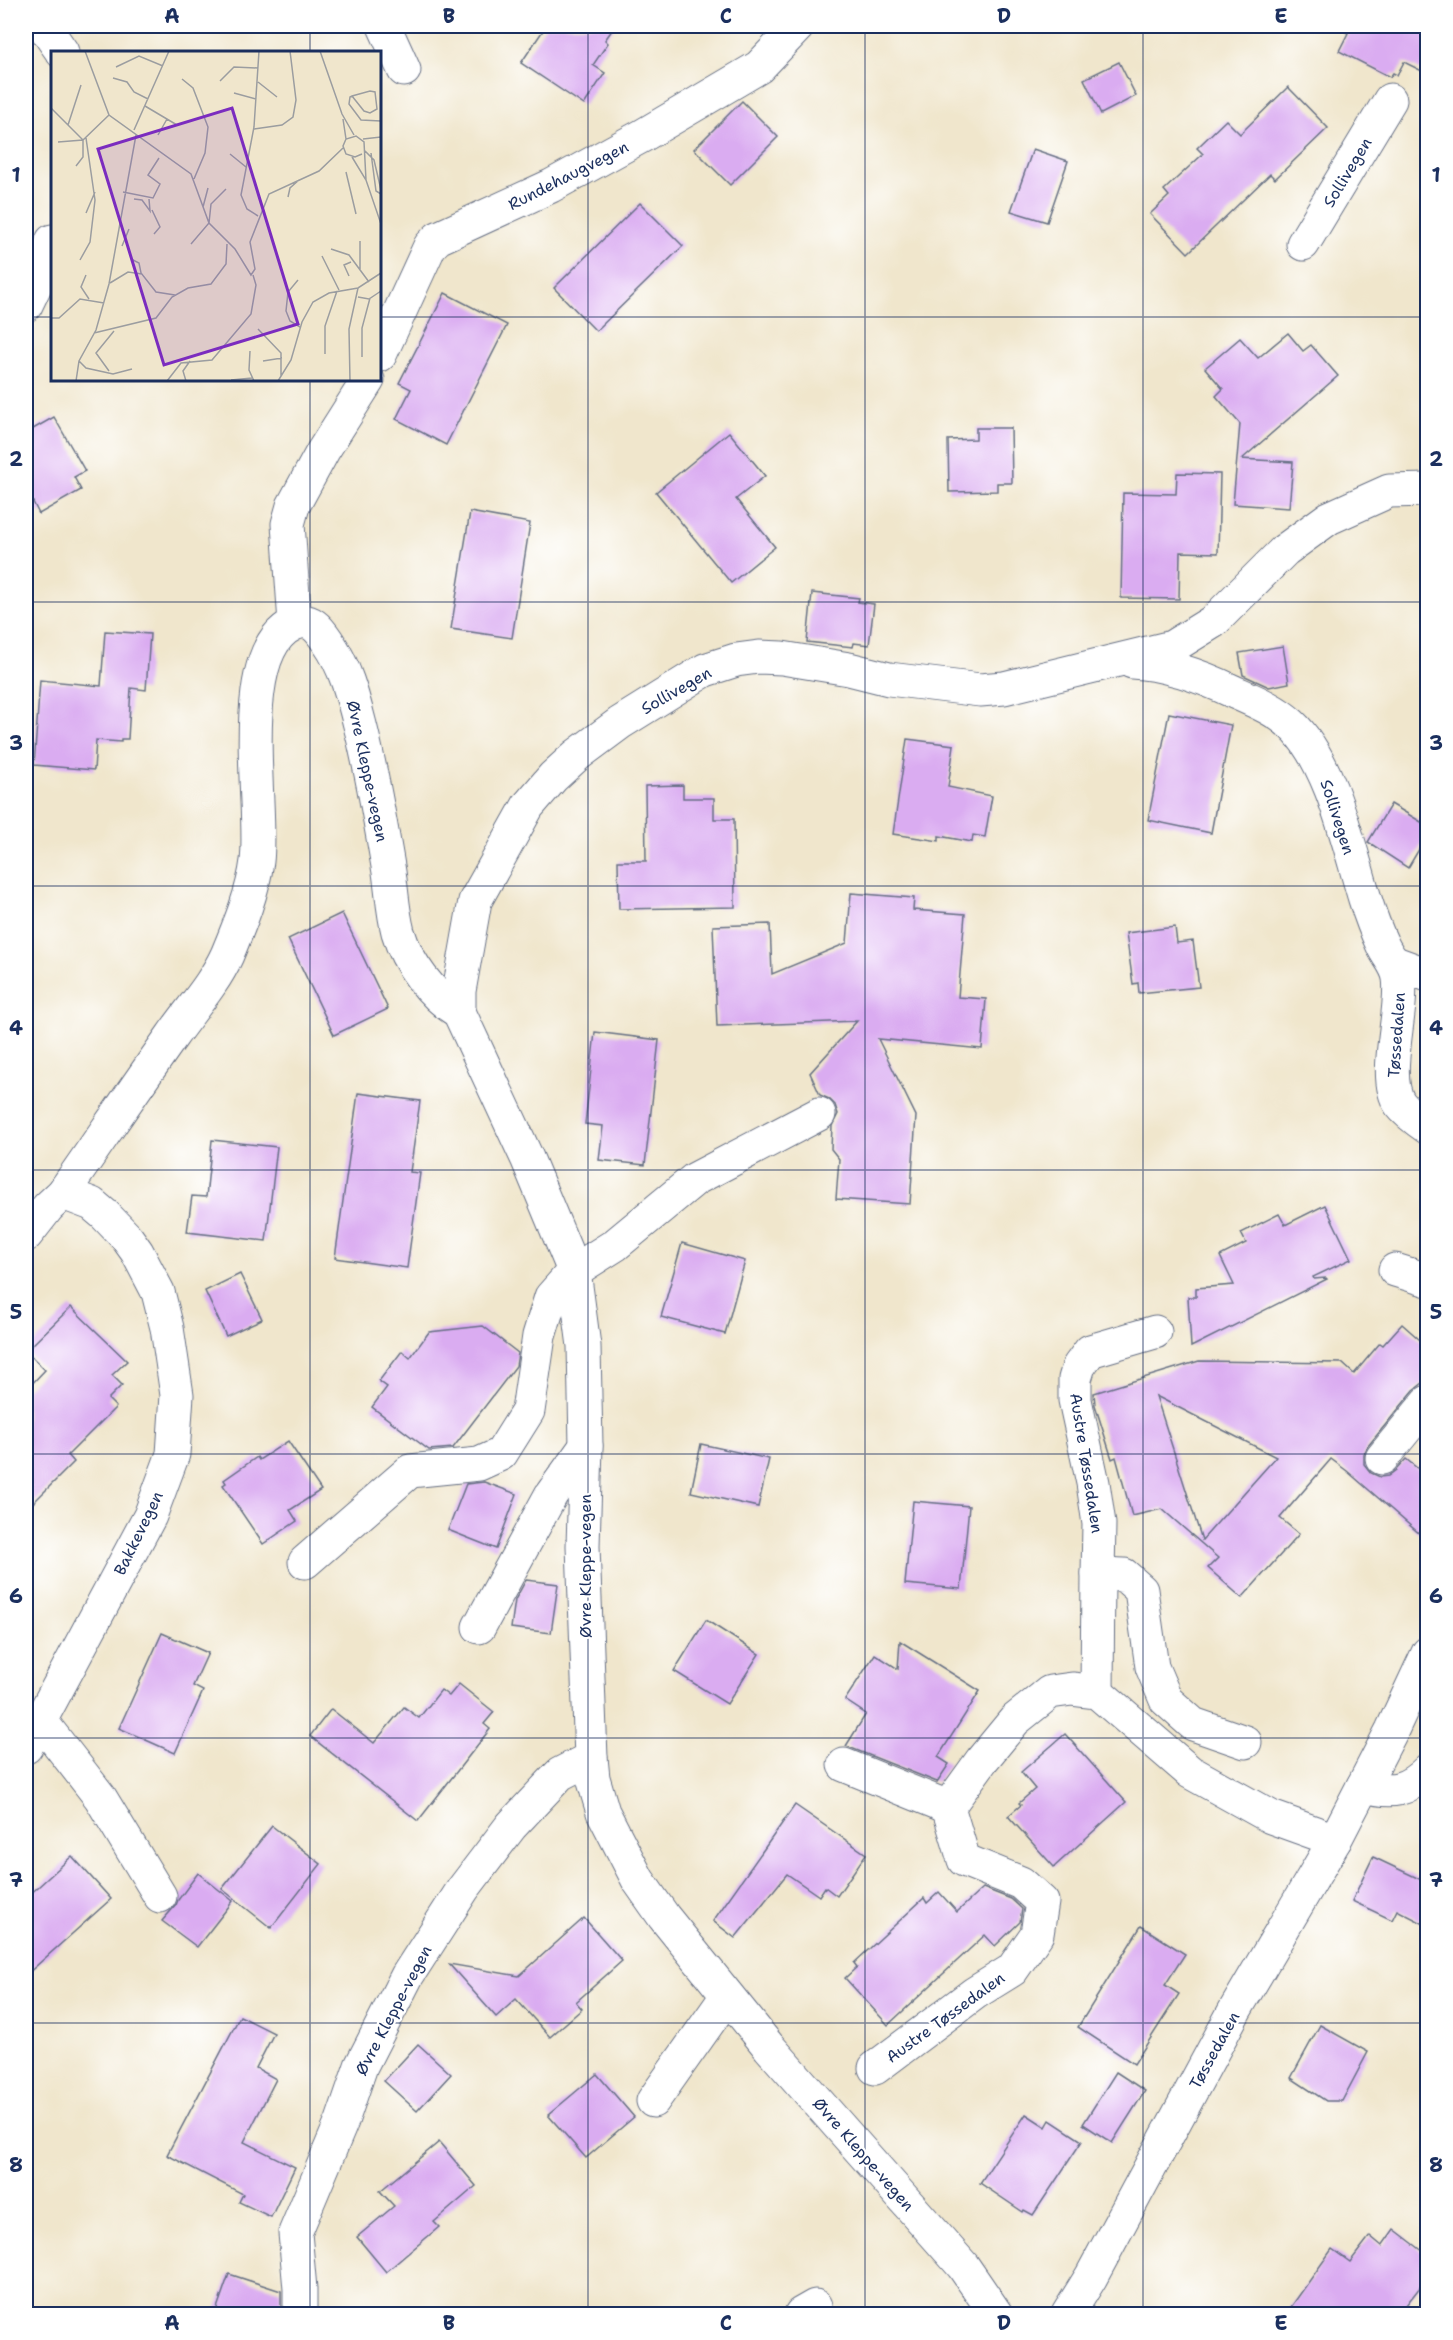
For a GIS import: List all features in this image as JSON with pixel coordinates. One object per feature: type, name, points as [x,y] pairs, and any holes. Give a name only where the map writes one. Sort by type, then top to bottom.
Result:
[{"type":"street","points":[[44,26],[61,51]]},
{"type":"street","points":[[384,26],[404,70]]},
{"type":"street","name":"Rundehaugvegen","points":[[381,353],[430,246],[438,238],[551,186],[642,136],[759,67],[798,26]]},
{"type":"street","name":"Sollivegen","points":[[1303,244],[1390,100]]},
{"type":"street","points":[[26,304],[47,261],[51,245]]},
{"type":"street","points":[[26,1235],[48,1207],[63,1193],[225,958],[249,895],[257,862],[254,722],[261,678],[272,644],[278,634],[296,623],[288,524],[293,506],[323,450],[367,381]]},
{"type":"street","name":"Sollivegen","points":[[459,1012],[459,991],[475,901],[528,806],[553,777],[577,755],[620,723],[705,670],[736,660],[759,657],[782,658],[849,669],[889,679],[981,690],[1004,688],[1172,647],[1214,621],[1285,550],[1329,518],[1389,491],[1428,490]]},
{"type":"street","name":"Øvre Kleppe-vegen","points":[[296,623],[307,621],[314,624],[329,643],[352,693],[375,787],[398,932],[413,964],[428,985],[449,1006],[459,1012],[527,1158],[574,1271],[584,1346],[586,1446],[583,1557],[591,1758],[593,1778],[603,1812],[638,1880],[664,1917],[769,2047],[963,2266],[996,2314]]},
{"type":"street","name":"Sollivegen","points":[[1110,662],[1135,662],[1167,667],[1214,682],[1259,703],[1290,723],[1308,742],[1331,787],[1376,927],[1384,948],[1395,963]]},
{"type":"street","name":"Tøssedalen","points":[[1428,975],[1395,963],[1400,992],[1393,1090],[1400,1104],[1428,1128]]},
{"type":"street","points":[[305,1562],[410,1471],[479,1464],[501,1454],[528,1411],[539,1336],[551,1297],[574,1271],[615,1245],[695,1179],[819,1114]]},
{"type":"street","name":"Bakkevegen","points":[[63,1193],[92,1204],[127,1238],[137,1252],[158,1292],[167,1328],[177,1395],[173,1454],[150,1516],[33,1734],[100,1797],[160,1896]]},
{"type":"street","points":[[1395,1270],[1428,1280]]},
{"type":"street","name":"Austre Tøssedalen","points":[[1097,1692],[1099,1524],[1093,1483],[1075,1400],[1075,1379],[1079,1366],[1090,1351],[1155,1332]]},
{"type":"street","points":[[1382,1458],[1428,1401]]},
{"type":"street","name":"Øvre Kleppe-vegen","points":[[479,1627],[551,1495],[586,1446]]},
{"type":"street","points":[[1098,1574],[1124,1575],[1141,1590],[1152,1667],[1166,1700],[1193,1724],[1245,1742]]},
{"type":"street","name":"Tøssedalen","points":[[1068,2314],[1091,2277],[1235,2010],[1335,1840],[1428,1653]]},
{"type":"street","points":[[844,1765],[948,1807],[1014,1720],[1050,1692],[1072,1689],[1097,1692],[1190,1772],[1271,1817],[1335,1840]]},
{"type":"street","name":"Øvre Kleppe-vegen","points":[[300,2314],[300,2289],[294,2233],[342,2121],[361,2066],[407,1976],[463,1888],[511,1826],[560,1774],[591,1758]]},
{"type":"street","points":[[1363,1786],[1379,1790],[1405,1789],[1428,1770]]},
{"type":"street","name":"Austre Tøssedalen","points":[[874,2068],[975,1993],[1012,1970],[1037,1934],[1042,1902],[1021,1884],[964,1860],[948,1807]]},
{"type":"street","points":[[653,2101],[727,1996]]},
{"type":"building","points":[[546,26],[615,26],[605,40],[608,43],[593,65],[605,73],[584,105],[521,63]]},
{"type":"building","points":[[1334,26],[1428,26],[1428,74],[1404,62],[1397,75],[1393,73],[1390,77],[1339,51],[1348,33]]},
{"type":"building","points":[[1119,62],[1136,96],[1101,114],[1084,79]]},
{"type":"building","points":[[1288,87],[1328,128],[1275,179],[1270,174],[1188,253],[1150,214],[1169,196],[1164,190],[1203,154],[1197,148],[1226,120],[1240,134]]},
{"type":"building","points":[[742,101],[778,137],[730,185],[694,149]]},
{"type":"building","points":[[1033,149],[1068,161],[1047,222],[1011,211]]},
{"type":"building","points":[[640,203],[683,246],[596,331],[554,288]]},
{"type":"building","points":[[445,293],[507,325],[446,445],[396,419],[411,389],[399,383]]},
{"type":"building","points":[[1288,333],[1303,351],[1311,345],[1338,376],[1242,459],[1293,462],[1289,508],[1233,504],[1240,424],[1216,396],[1223,389],[1205,368],[1240,338],[1258,358]]},
{"type":"building","points":[[54,417],[85,471],[74,477],[81,490],[39,514],[26,488],[26,433]]},
{"type":"building","points":[[976,428],[1011,428],[1012,483],[997,483],[997,491],[949,492],[948,440],[976,439]]},
{"type":"building","points":[[729,432],[765,476],[736,499],[775,547],[731,583],[656,492]]},
{"type":"building","points":[[1177,473],[1220,474],[1218,553],[1180,552],[1179,599],[1121,598],[1123,493],[1176,494]]},
{"type":"building","points":[[470,512],[530,523],[512,638],[451,629]]},
{"type":"building","points":[[812,593],[859,598],[858,602],[874,604],[869,645],[854,643],[853,647],[807,642]]},
{"type":"building","points":[[105,631],[150,634],[146,690],[131,688],[128,739],[121,739],[121,742],[96,740],[94,770],[34,765],[40,680],[101,686]]},
{"type":"building","points":[[1283,646],[1289,683],[1269,687],[1243,675],[1239,653]]},
{"type":"building","points":[[1169,713],[1231,725],[1211,833],[1148,820]]},
{"type":"building","points":[[907,739],[954,745],[948,787],[992,796],[985,837],[973,835],[972,842],[939,836],[939,841],[893,834]]},
{"type":"building","points":[[683,785],[683,798],[714,798],[714,819],[734,819],[735,907],[619,909],[618,861],[646,861],[645,786]]},
{"type":"building","points":[[1391,804],[1428,826],[1428,834],[1408,868],[1368,842]]},
{"type":"building","points":[[851,893],[914,898],[913,910],[965,914],[958,997],[986,999],[982,1049],[878,1039],[916,1116],[910,1204],[836,1199],[839,1159],[831,1149],[832,1126],[838,1114],[835,1105],[820,1095],[810,1073],[857,1021],[717,1026],[713,926],[770,924],[772,974],[847,943]]},
{"type":"building","points":[[342,913],[388,1009],[334,1035],[288,939]]},
{"type":"building","points":[[1175,927],[1177,943],[1193,941],[1199,987],[1139,993],[1138,983],[1133,984],[1126,933]]},
{"type":"building","points":[[595,1032],[659,1040],[645,1165],[599,1160],[603,1126],[585,1124]]},
{"type":"building","points":[[358,1093],[420,1101],[410,1172],[420,1173],[407,1268],[335,1258]]},
{"type":"building","points":[[212,1140],[277,1147],[266,1241],[187,1232],[192,1196],[206,1197]]},
{"type":"building","points":[[1325,1205],[1351,1259],[1313,1277],[1314,1279],[1327,1279],[1191,1347],[1188,1297],[1196,1297],[1196,1288],[1234,1285],[1220,1256],[1246,1243],[1241,1233],[1279,1214],[1285,1225]]},
{"type":"building","points":[[682,1243],[745,1261],[725,1334],[661,1317]]},
{"type":"building","points":[[240,1274],[262,1319],[226,1336],[205,1291]]},
{"type":"building","points":[[71,1307],[127,1361],[112,1375],[122,1385],[108,1399],[116,1407],[68,1455],[74,1462],[26,1510],[26,1390],[45,1370],[26,1351]]},
{"type":"building","points":[[1402,1324],[1428,1347],[1428,1379],[1414,1390],[1368,1446],[1364,1454],[1364,1464],[1371,1473],[1380,1477],[1388,1476],[1406,1459],[1428,1477],[1428,1541],[1331,1459],[1280,1518],[1299,1534],[1242,1598],[1208,1568],[1218,1558],[1162,1509],[1132,1516],[1116,1457],[1112,1459],[1095,1405],[1094,1393],[1199,1361],[1342,1363],[1354,1374],[1380,1343],[1383,1345]],"holes":[[[1156,1396],[1276,1457],[1202,1540]]]},
{"type":"building","points":[[483,1326],[518,1353],[516,1366],[453,1448],[429,1450],[372,1407],[387,1387],[379,1381],[402,1351],[410,1358],[429,1332]]},
{"type":"building","points":[[288,1441],[321,1490],[290,1510],[297,1521],[263,1544],[223,1485],[226,1483],[224,1480],[257,1457],[259,1460]]},
{"type":"building","points":[[701,1444],[769,1459],[758,1507],[691,1492]]},
{"type":"building","points":[[484,1482],[517,1494],[496,1549],[448,1530],[466,1484]]},
{"type":"building","points":[[913,1501],[969,1506],[961,1589],[905,1584]]},
{"type":"building","points":[[526,1580],[558,1584],[551,1633],[511,1628],[515,1600]]},
{"type":"building","points":[[706,1620],[759,1654],[727,1704],[674,1671]]},
{"type":"building","points":[[162,1633],[208,1653],[193,1686],[203,1691],[175,1753],[119,1728]]},
{"type":"building","points":[[900,1641],[980,1691],[938,1757],[949,1764],[937,1782],[846,1746],[866,1714],[845,1700],[875,1654],[898,1669]]},
{"type":"building","points":[[459,1684],[494,1712],[484,1724],[490,1729],[418,1821],[310,1736],[331,1709],[374,1743],[404,1707],[419,1718],[441,1690],[449,1696]]},
{"type":"building","points":[[1065,1734],[1126,1802],[1054,1867],[1008,1816],[1035,1789],[1021,1772]]},
{"type":"building","points":[[795,1805],[866,1854],[837,1896],[825,1887],[819,1896],[787,1874],[735,1938],[713,1921]]},
{"type":"building","points":[[272,1826],[321,1864],[271,1928],[222,1889]]},
{"type":"building","points":[[72,1856],[111,1899],[26,1975],[26,1898]]},
{"type":"building","points":[[1373,1857],[1428,1883],[1428,1926],[1397,1910],[1392,1920],[1352,1901]]},
{"type":"building","points":[[198,1873],[233,1901],[197,1947],[162,1921]]},
{"type":"building","points":[[983,1888],[1011,1899],[1022,1909],[1020,1922],[995,1946],[985,1935],[888,2025],[845,1978],[857,1967],[854,1963],[924,1898],[927,1903],[939,1892],[957,1912]]},
{"type":"building","points":[[584,1918],[622,1961],[576,2002],[582,2009],[550,2037],[516,1999],[496,2017],[449,1964],[519,1976]]},
{"type":"building","points":[[1141,1926],[1185,1954],[1165,1985],[1179,1994],[1134,2064],[1078,2027]]},
{"type":"building","points":[[240,2016],[274,2033],[256,2068],[276,2079],[244,2142],[295,2167],[271,2217],[239,2202],[243,2194],[167,2155]]},
{"type":"building","points":[[1320,2025],[1368,2052],[1342,2101],[1326,2101],[1291,2078]]},
{"type":"building","points":[[418,2044],[451,2074],[417,2111],[384,2081]]},
{"type":"building","points":[[1116,2072],[1145,2091],[1112,2143],[1083,2124]]},
{"type":"building","points":[[597,2074],[634,2117],[586,2158],[548,2115]]},
{"type":"building","points":[[1026,2114],[1046,2127],[1050,2120],[1082,2141],[1033,2215],[1024,2210],[1023,2212],[980,2183]]},
{"type":"building","points":[[439,2142],[476,2186],[434,2222],[439,2227],[386,2272],[357,2237],[394,2206],[380,2191]]},
{"type":"building","points":[[1394,2229],[1428,2255],[1428,2277],[1399,2314],[1286,2314],[1332,2249],[1350,2262],[1370,2236],[1382,2246]]},
{"type":"building","points":[[229,2274],[281,2291],[281,2314],[215,2314]]}]
